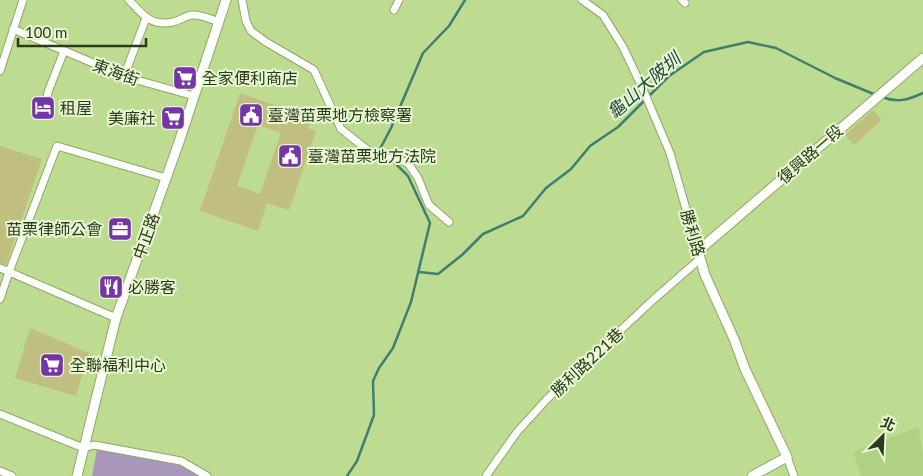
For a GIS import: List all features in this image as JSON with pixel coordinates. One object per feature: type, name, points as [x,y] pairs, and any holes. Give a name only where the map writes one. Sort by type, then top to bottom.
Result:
[{"type":"street","points":[[0,71],[22,0]]},
{"type":"street","points":[[129,0],[146,18],[156,22],[172,22],[191,15],[219,22]]},
{"type":"street","name":"中正路","points":[[77,476],[116,318],[226,0]]},
{"type":"street","points":[[242,0],[246,20],[251,31],[314,70],[341,129],[374,155],[408,163],[418,178],[430,205],[448,222]]},
{"type":"street","points":[[394,10],[399,0]]},
{"type":"street","name":"勝利路","points":[[582,0],[603,15],[623,47],[642,87],[670,153],[705,275],[734,338],[745,370],[787,457],[794,476]]},
{"type":"street","points":[[126,78],[126,71],[146,18]]},
{"type":"street","name":"東海街","points":[[13,29],[126,78],[194,96]]},
{"type":"street","points":[[45,109],[48,92],[64,51]]},
{"type":"street","name":"復興路一段","points":[[699,255],[923,58]]},
{"type":"street","points":[[0,299],[57,146],[166,178]]},
{"type":"street","name":"勝利路221巷","points":[[486,476],[518,432],[547,399],[699,255]]},
{"type":"street","points":[[0,268],[116,318]]},
{"type":"street","points":[[0,414],[84,448],[94,444],[181,461],[207,476]]},
{"type":"street","points":[[752,476],[787,457]]},
{"type":"street","points":[[0,471],[12,476]]},
{"type":"shaded area","points":[[918,427],[923,454],[923,476],[861,476],[853,452]]},
{"type":"shaded area","points":[[97,450],[172,460],[204,476],[92,476]]},
{"type":"building","name":"臺灣苗栗地方法院","points":[[240,93],[311,118],[308,128],[316,131],[289,210],[267,203],[258,231],[200,211]],"holes":[[[258,125],[281,133],[260,194],[237,186]]]},
{"type":"building","points":[[873,110],[882,120],[854,145],[845,135]]},
{"type":"building","points":[[0,146],[42,159],[6,265],[0,263]]},
{"type":"building","name":"全聯福利中心","points":[[30,328],[89,353],[76,396],[15,378]]},
{"type":"waterway","name":"龜山大陂圳","points":[[387,156],[380,149],[423,53],[449,26],[465,0]]},
{"type":"waterway","name":"龜山大陂圳","points":[[419,272],[438,274],[462,255],[483,234],[523,216],[546,188],[571,169],[590,146],[618,127],[669,76],[704,52],[748,42],[776,48],[835,78],[876,95]]},
{"type":"waterway","name":"龜山大陂圳","points":[[882,97],[902,100],[923,93]]},
{"type":"waterway","name":"龜山大陂圳","points":[[347,476],[357,461],[374,415],[373,381],[379,368],[393,348],[411,302],[430,223],[408,176],[393,161]]},
{"type":"place","name":"全家便利商店","points":[[185,78]]},
{"type":"place","name":"租屋","points":[[43,108]]},
{"type":"place","name":"臺灣苗栗地方檢察署","points":[[251,115]]},
{"type":"place","name":"美廉社","points":[[173,118]]},
{"type":"place","name":"臺灣苗栗地方法院","points":[[290,156]]},
{"type":"place","name":"苗栗律師公會","points":[[120,229]]},
{"type":"place","name":"必勝客","points":[[111,287]]},
{"type":"place","name":"全聯福利中心","points":[[52,365]]}]
